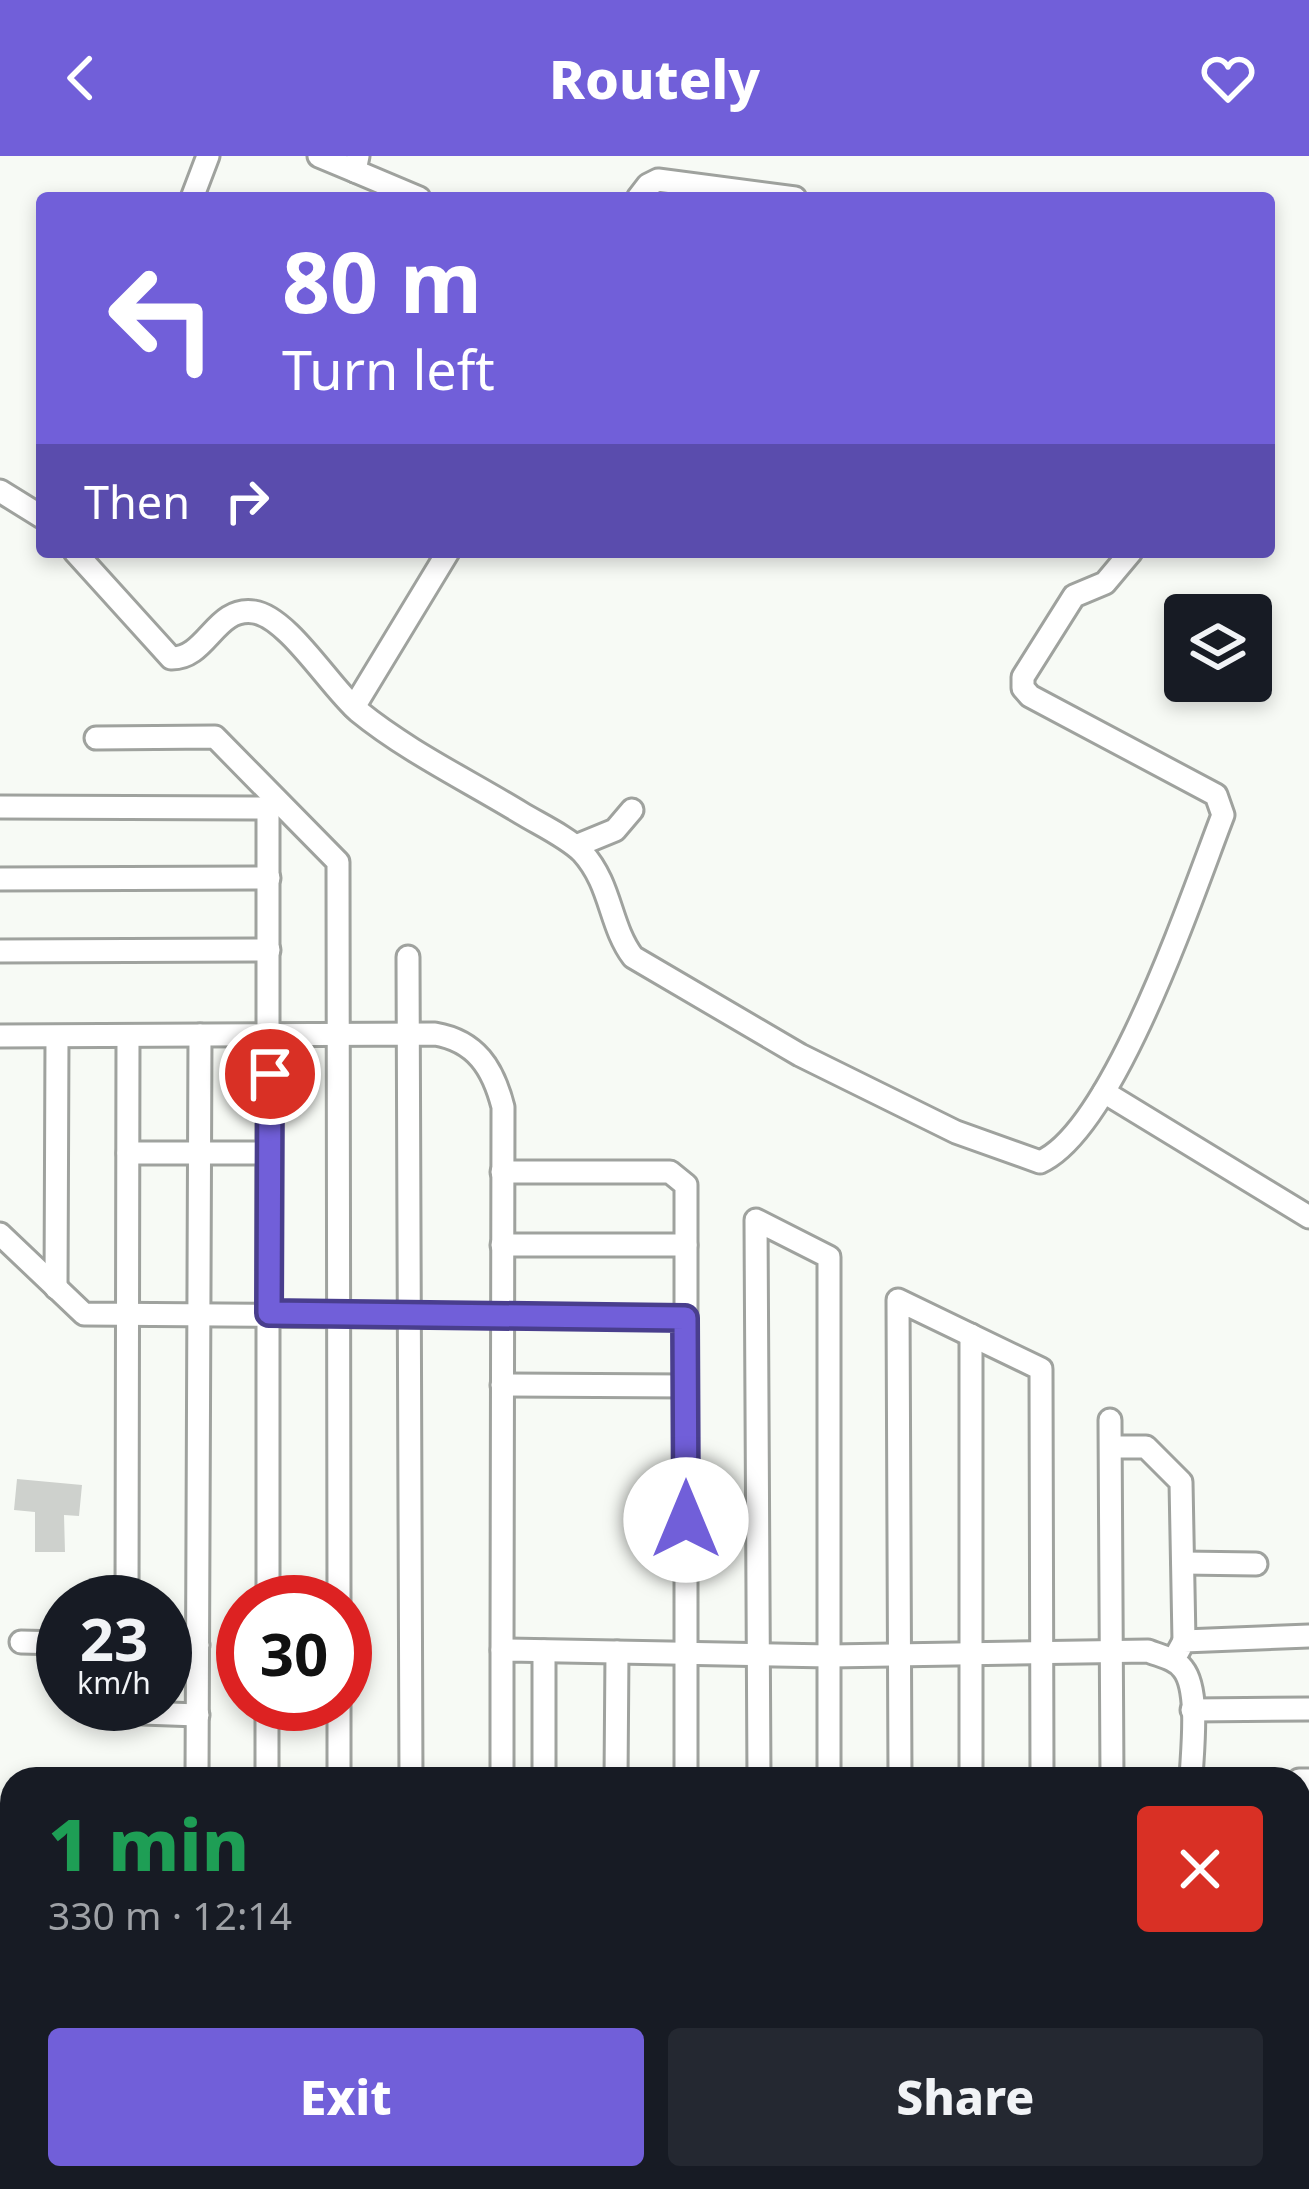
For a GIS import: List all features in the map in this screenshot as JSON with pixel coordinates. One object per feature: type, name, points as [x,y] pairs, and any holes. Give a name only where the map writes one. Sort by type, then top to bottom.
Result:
[{"type":"street","points":[[194,192],[208,156]]},
{"type":"street","points":[[320,156],[357,164],[408,192]]},
{"type":"street","points":[[645,190],[660,156]]},
{"type":"street","points":[[645,190],[665,180],[730,192]]},
{"type":"street","points":[[0,491],[36,513]]},
{"type":"street","points":[[80,558],[166,656],[188,656],[234,613],[262,614],[280,626],[354,707],[394,737],[576,846],[603,880],[622,938],[634,957],[736,1021],[956,1132],[1040,1162],[1062,1145],[1104,1092],[1141,1027],[1223,815],[1216,795],[1076,722],[1024,688],[1023,677],[1074,596],[1105,583],[1126,558]]},
{"type":"street","points":[[354,707],[444,558]]},
{"type":"street","points":[[96,738],[215,737],[338,862],[338,1575]]},
{"type":"street","points":[[0,807],[268,808],[268,1575]]},
{"type":"street","points":[[576,846],[615,830],[632,810]]},
{"type":"street","points":[[0,879],[269,878]]},
{"type":"street","points":[[0,951],[269,950]]},
{"type":"street","points":[[408,957],[410,1767]]},
{"type":"street","points":[[0,1036],[409,1034],[459,1038],[481,1056],[496,1080],[503,1107],[502,1767]]},
{"type":"street","points":[[197,1767],[200,1035]]},
{"type":"street","points":[[269,1313],[270,1035]]},
{"type":"street","points":[[56,1288],[57,1036]]},
{"type":"street","points":[[127,1575],[128,1036]]},
{"type":"street","points":[[1104,1092],[1309,1216]]},
{"type":"street","points":[[128,1153],[269,1153]]},
{"type":"street","points":[[502,1172],[670,1172],[686,1185],[686,1767]]},
{"type":"street","points":[[758,1767],[756,1220],[829,1257],[829,1767]]},
{"type":"street","points":[[0,1234],[84,1314],[685,1318]]},
{"type":"street","points":[[502,1245],[686,1245]]},
{"type":"street","points":[[900,1767],[898,1300],[1041,1369],[1042,1767]]},
{"type":"street","points":[[971,1335],[971,1767]]},
{"type":"street","points":[[502,1384],[686,1386]]},
{"type":"street","points":[[1110,1420],[1112,1767]]},
{"type":"street","points":[[1111,1448],[1146,1447],[1181,1482],[1179,1651],[1192,1688],[1191,1767]]},
{"type":"street","points":[[1183,1564],[1256,1564]]},
{"type":"street","points":[[502,1650],[830,1656],[1179,1651],[1309,1636]]},
{"type":"street","points":[[21,1642],[36,1642]]},
{"type":"street","points":[[192,1645],[198,1645]]},
{"type":"street","points":[[544,1651],[544,1767]]},
{"type":"street","points":[[616,1767],[617,1652]]},
{"type":"street","points":[[1192,1710],[1309,1709]]},
{"type":"street","points":[[192,1714],[198,1714]]},
{"type":"street","points":[[267,1731],[267,1767]]},
{"type":"street","points":[[339,1731],[339,1767]]},
{"type":"building","points":[[17,1479],[82,1485],[79,1516],[64,1515],[65,1552],[35,1552],[35,1512],[14,1510]]},
{"type":"route","points":[[270,1074],[269,1313],[685,1318],[686,1520]]}]
